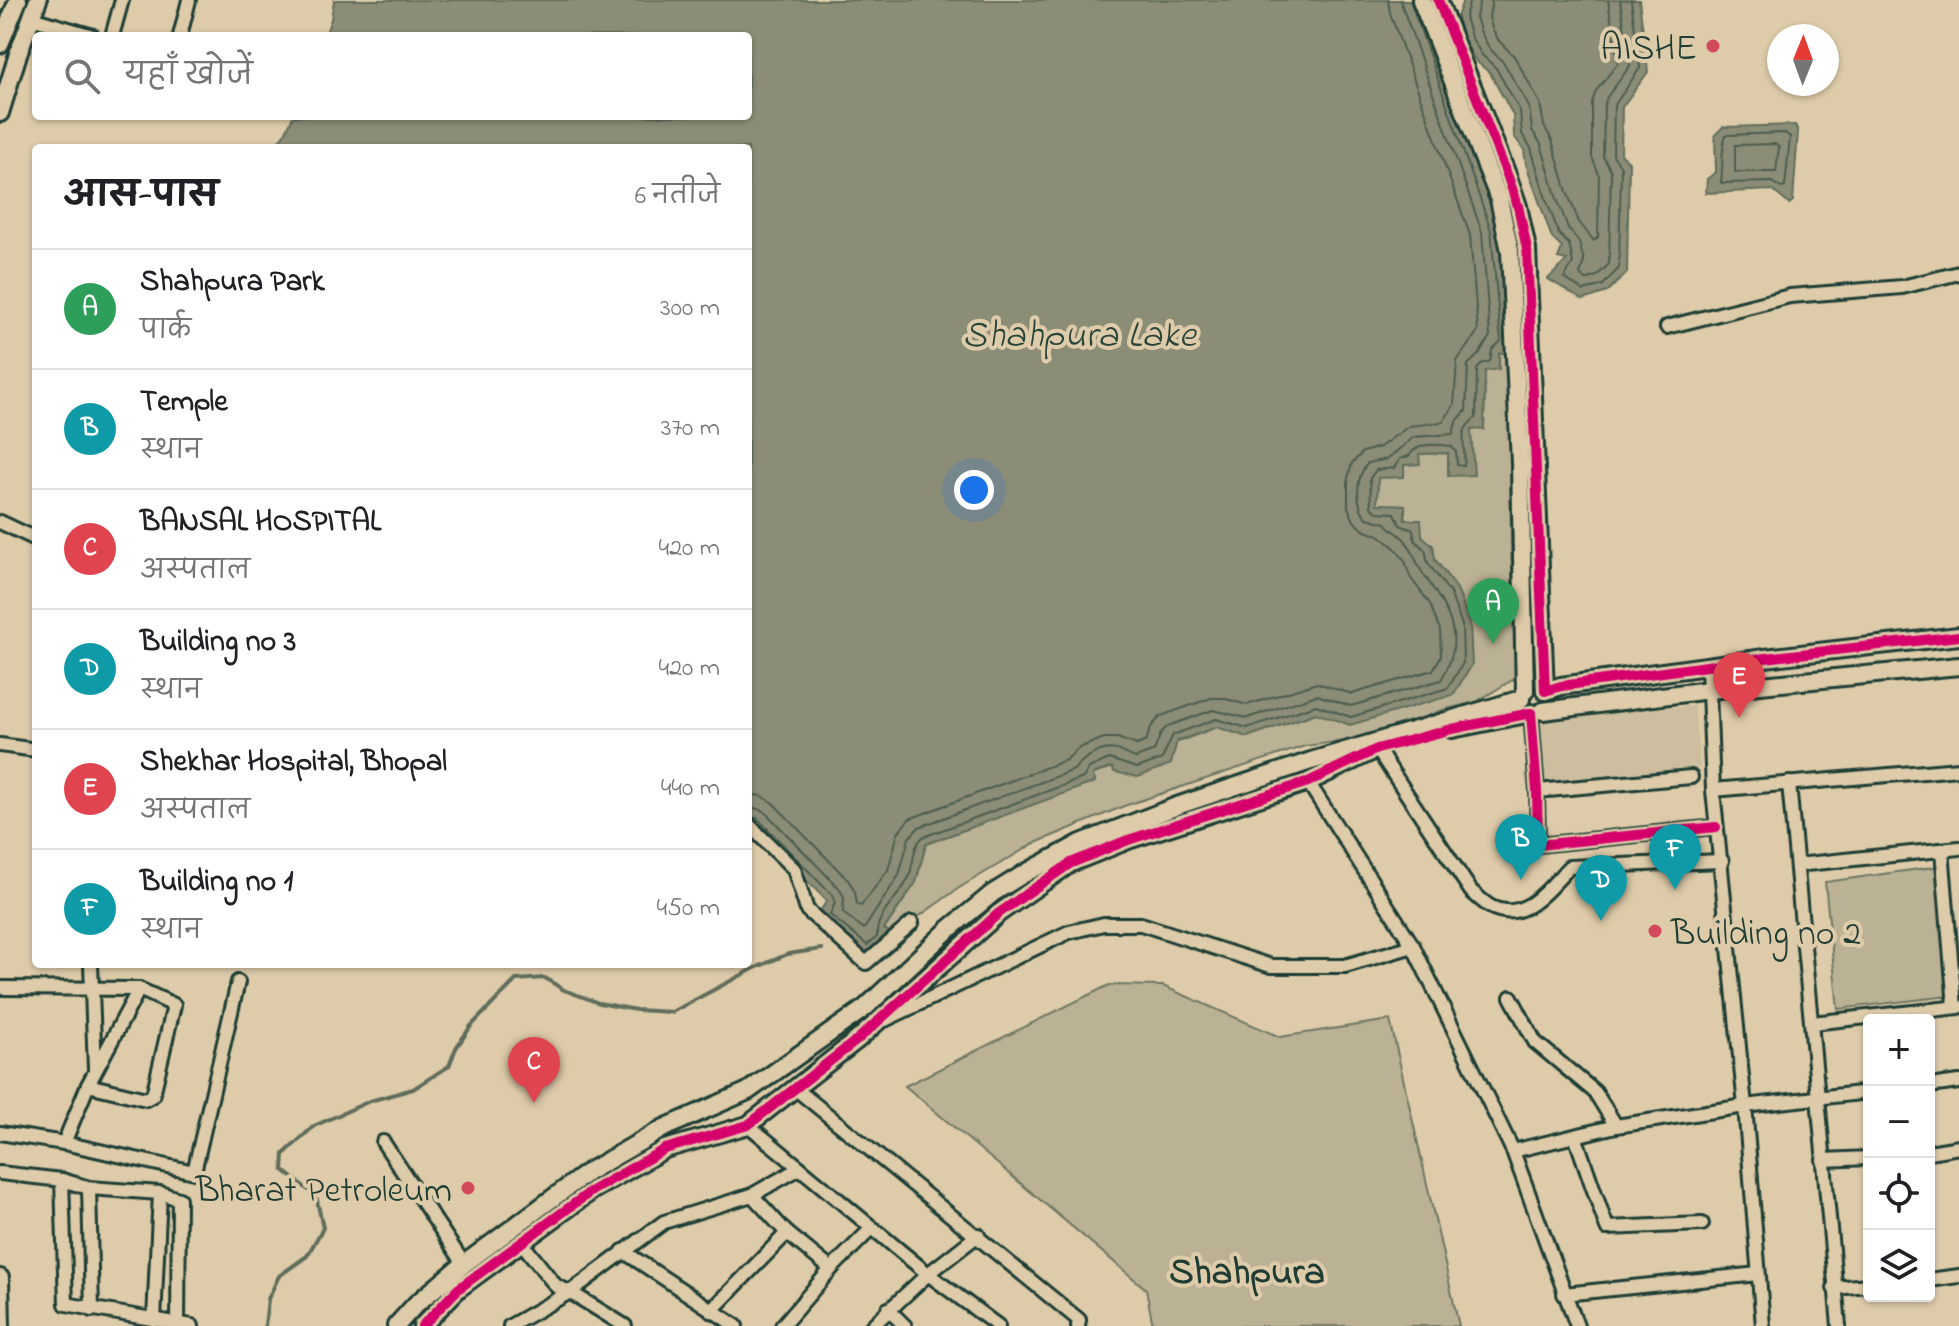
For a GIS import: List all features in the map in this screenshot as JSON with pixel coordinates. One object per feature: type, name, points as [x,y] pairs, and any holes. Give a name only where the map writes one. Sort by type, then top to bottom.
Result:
[{"type":"street","points":[[0,44],[18,0]]},
{"type":"street","points":[[0,113],[38,0]]},
{"type":"street","points":[[113,32],[122,0]]},
{"type":"street","points":[[181,32],[189,0]]},
{"type":"street","points":[[1421,0],[1499,199],[1510,251],[1538,845],[1716,827]]},
{"type":"street","points":[[1438,0],[1508,177],[1527,249],[1545,691]]},
{"type":"street","points":[[31,18],[79,32]]},
{"type":"street","points":[[1667,327],[1790,296],[1902,287],[1959,273]]},
{"type":"street","points":[[0,522],[32,537]]},
{"type":"street","points":[[1530,704],[1532,687],[1545,691],[1561,686],[1708,666],[1959,636]]},
{"type":"street","points":[[1708,666],[1716,827],[1722,861],[1763,1326]]},
{"type":"street","points":[[396,1326],[416,1304],[464,1264],[588,1172],[664,1128],[748,1091],[865,1008],[948,930],[993,893],[1081,843],[1311,761],[1530,704],[1959,666]]},
{"type":"street","points":[[422,1326],[458,1289],[593,1190],[665,1149],[748,1125],[870,1027],[999,913],[1071,863],[1128,840],[1308,782],[1377,749],[1530,704]]},
{"type":"street","points":[[0,745],[32,749]]},
{"type":"street","points":[[1377,749],[1471,891],[1492,908],[1512,911],[1533,905],[1569,867],[1722,861]]},
{"type":"street","points":[[1713,790],[1959,769]]},
{"type":"street","points":[[1537,791],[1691,777]]},
{"type":"street","points":[[1308,782],[1413,946],[1513,1151],[1577,1326]]},
{"type":"street","points":[[1789,783],[1839,1326]]},
{"type":"street","points":[[752,828],[794,869],[807,910],[866,963],[912,923]]},
{"type":"street","points":[[1797,865],[1959,848]]},
{"type":"street","points":[[1812,1023],[1957,1007],[1942,850]]},
{"type":"street","points":[[870,1027],[1069,932],[1104,924],[1141,924],[1271,966],[1345,966],[1413,946]]},
{"type":"street","points":[[91,968],[95,1072]]},
{"type":"street","points":[[0,1133],[64,1143],[194,1172],[238,982]]},
{"type":"street","points":[[0,988],[139,989],[174,1005],[153,1095],[146,1099],[88,1085]]},
{"type":"street","points":[[64,1143],[88,1085],[139,989]]},
{"type":"street","points":[[1511,997],[1535,1042],[1595,1092],[1616,1126]]},
{"type":"street","points":[[865,1008],[870,1027]]},
{"type":"street","points":[[1935,1085],[1959,1082]]},
{"type":"street","points":[[796,1089],[978,1235],[1079,1320],[1078,1326]]},
{"type":"street","points":[[1513,1151],[1616,1126],[1745,1106],[1863,1093]]},
{"type":"street","points":[[748,1125],[928,1274],[998,1326]]},
{"type":"street","points":[[1575,1136],[1607,1228],[1702,1224]]},
{"type":"street","points":[[383,1142],[464,1264]]},
{"type":"street","points":[[1935,1151],[1959,1147]]},
{"type":"street","points":[[1823,1160],[1863,1158]]},
{"type":"street","points":[[510,1326],[570,1292],[664,1222],[752,1195],[800,1168]]},
{"type":"street","points":[[0,1173],[62,1180],[89,1188],[176,1197],[180,1204],[178,1324]]},
{"type":"street","points":[[62,1180],[65,1301],[70,1306],[192,1326]]},
{"type":"street","points":[[89,1188],[92,1310]]},
{"type":"street","points":[[154,1320],[160,1193]]},
{"type":"street","points":[[752,1195],[787,1233],[831,1269]]},
{"type":"street","points":[[782,1326],[831,1269],[872,1228]]},
{"type":"street","points":[[711,1311],[787,1233]]},
{"type":"street","points":[[872,1326],[928,1274],[978,1235]]},
{"type":"street","points":[[521,1242],[556,1286],[625,1326]]},
{"type":"street","points":[[623,1251],[736,1326]]},
{"type":"street","points":[[1564,1294],[1758,1274]]},
{"type":"street","points":[[1935,1279],[1959,1276]]},
{"type":"street","points":[[0,1278],[1,1326]]},
{"type":"street","points":[[1834,1288],[1863,1286]]},
{"type":"street","points":[[888,1309],[905,1326]]},
{"type":"shaded area","points":[[1499,353],[1509,353],[1511,547],[1517,677],[1476,702],[1442,710],[1375,737],[1305,746],[1124,806],[1033,844],[959,888],[894,934],[884,930],[916,882],[926,844],[1095,781],[1092,775],[1217,727],[1247,737],[1316,713],[1457,589],[1435,559],[1433,546],[1405,520],[1404,505],[1377,504],[1378,477],[1419,454],[1449,453],[1449,476],[1471,429],[1484,428],[1485,371]]},
{"type":"shaded area","points":[[1694,706],[1700,768],[1525,784],[1525,716]]},
{"type":"shaded area","points":[[1941,866],[1949,996],[1838,1009],[1825,882]]},
{"type":"shaded area","points":[[1109,985],[1163,986],[1280,1037],[1390,1020],[1459,1326],[1153,1326],[1146,1289],[905,1086]]},
{"type":"water","name":"Shahpura Lake","points":[[334,0],[1417,0],[1499,228],[1509,353],[1499,353],[1499,369],[1485,371],[1484,429],[1471,430],[1474,475],[1448,476],[1448,453],[1419,454],[1420,464],[1404,465],[1404,477],[1378,478],[1377,504],[1405,505],[1405,520],[1421,520],[1422,536],[1433,546],[1435,560],[1457,589],[1470,623],[1472,665],[1453,695],[1350,725],[1316,713],[1247,737],[1217,727],[1177,741],[1171,764],[1138,777],[1114,772],[1112,767],[1093,774],[1095,782],[926,844],[916,882],[884,929],[894,934],[866,958],[817,915],[827,901],[752,825],[752,144],[276,144],[291,120],[752,120],[752,32],[326,32]]},
{"type":"water","points":[[1463,0],[1639,0],[1648,72],[1622,107],[1621,154],[1629,162],[1627,273],[1607,292],[1583,300],[1548,279],[1567,260],[1558,258],[1562,248],[1552,238],[1524,150],[1514,136],[1513,115],[1490,73],[1476,61],[1464,41],[1457,17]]},
{"type":"water","points":[[1795,125],[1798,131],[1793,201],[1789,204],[1772,190],[1706,193],[1707,179],[1716,172],[1715,135],[1723,127]]},
{"type":"waterway","points":[[265,1326],[268,1299],[279,1276],[307,1256],[323,1228],[316,1196],[283,1170],[284,1154],[314,1126],[370,1101],[413,1089],[449,1066],[456,1048],[471,1026],[516,980],[545,978],[564,990],[599,1003],[636,1010],[672,1012],[788,954],[822,949]]},
{"type":"cycle path","points":[[1438,0],[1508,177],[1527,249],[1545,691],[1561,686],[1765,658],[1959,636]]},
{"type":"cycle path","points":[[422,1326],[458,1289],[593,1190],[665,1149],[748,1125],[857,1040],[999,913],[1071,863],[1128,840],[1308,782],[1377,749],[1452,729],[1531,713],[1538,845],[1716,827]]},
{"type":"place","name":"AISHE","points":[[1713,46]]},
{"type":"place","name":"Shahpura Park","points":[[1493,644]]},
{"type":"place","name":"Shekhar Hospital, Bhopal","points":[[1739,718]]},
{"type":"place","name":"Temple","points":[[1521,880]]},
{"type":"place","name":"Building no 1","points":[[1675,890]]},
{"type":"place","name":"Building no 3","points":[[1601,921]]},
{"type":"place","name":"Building no 2","points":[[1655,931]]},
{"type":"place","name":"BANSAL HOSPITAL","points":[[534,1103]]},
{"type":"place","name":"Bharat Petroleum","points":[[468,1188]]},
{"type":"district","name":"Shahpura","points":[[1247,1270]]}]
